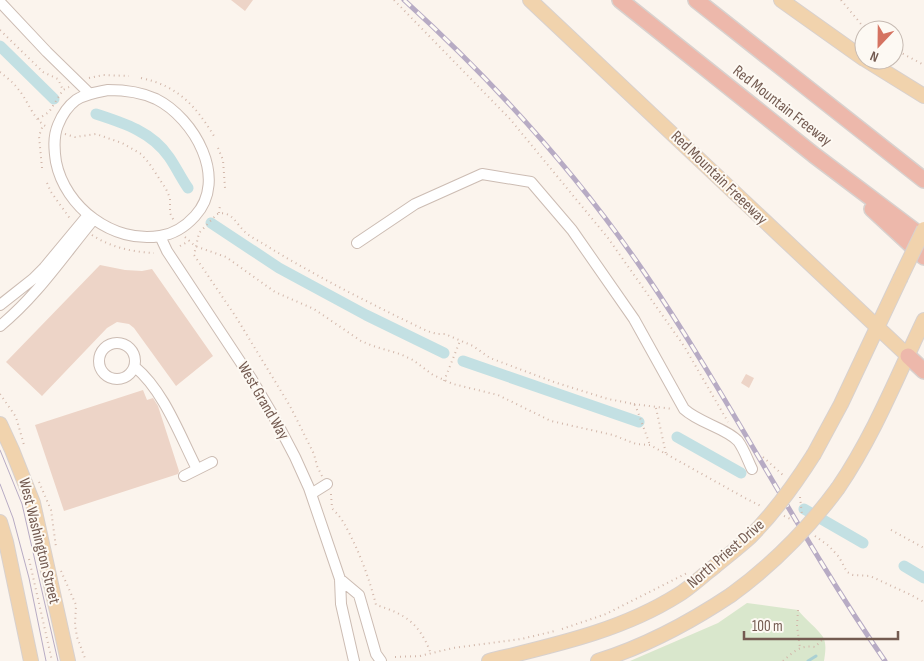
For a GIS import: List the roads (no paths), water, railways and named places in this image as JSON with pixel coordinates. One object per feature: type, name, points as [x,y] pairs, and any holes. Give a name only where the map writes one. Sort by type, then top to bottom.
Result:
[{"type":"highway","name":"Red Mountain Freeway","points":[[620,0],[814,155],[924,238]]},
{"type":"highway","name":"Red Mountain Freeway","points":[[696,0],[924,180]]},
{"type":"highway","points":[[892,154],[924,173]]},
{"type":"highway","points":[[814,155],[924,256]]},
{"type":"highway","points":[[908,356],[924,371]]},
{"type":"main road","name":"Red Mountain Freeeway","points":[[530,0],[908,356]]},
{"type":"main road","points":[[781,0],[854,51]]},
{"type":"main road","points":[[883,70],[924,96]]},
{"type":"main road","name":"North Priest Drive","points":[[489,661],[575,640],[609,628],[644,612],[678,595],[750,537],[794,485],[814,454],[841,404],[924,229]]},
{"type":"main road","name":"North Priest Drive","points":[[598,661],[674,630],[704,613],[767,567],[787,548],[838,488],[869,438],[924,320]]},
{"type":"main road","name":"West Washington Street","points":[[0,424],[32,503],[68,661]]},
{"type":"main road","name":"West Washington Street","points":[[0,522],[6,542],[31,661]]},
{"type":"street","points":[[0,2],[90,94]]},
{"type":"street","points":[[120,90],[156,99],[179,116],[190,128],[206,161],[209,182],[204,202],[198,213],[179,231],[148,238],[127,235],[104,226],[91,217],[64,185],[55,154],[56,130],[62,115],[72,104],[90,94],[120,90]]},
{"type":"street","points":[[356,243],[415,204],[482,174],[531,182],[572,230],[634,319],[684,409],[691,416],[730,435],[738,442],[752,469]]},
{"type":"street","points":[[0,305],[33,279],[91,217]]},
{"type":"street","points":[[0,326],[33,294],[91,217]]},
{"type":"street","name":"West Grand Way","points":[[160,236],[167,251],[251,378],[274,417],[311,494],[340,579],[340,604],[354,661]]},
{"type":"street","points":[[135,367],[144,374],[197,470]]},
{"type":"street","points":[[184,476],[212,462]]},
{"type":"street","points":[[311,494],[327,484]]},
{"type":"street","name":"West Grand Way","points":[[340,579],[358,595],[376,654],[381,661]]},
{"type":"waterway","points":[[0,46],[54,99]]},
{"type":"waterway","points":[[96,114],[127,125],[154,141],[169,157],[188,188]]},
{"type":"waterway","points":[[211,223],[279,268],[366,315],[444,353]]},
{"type":"waterway","points":[[463,361],[639,422]]},
{"type":"waterway","points":[[677,437],[741,473]]},
{"type":"waterway","points":[[804,509],[863,543]]},
{"type":"waterway","points":[[904,566],[924,578]]},
{"type":"waterway","points":[[808,661],[816,656]]},
{"type":"tram line","points":[[0,450],[22,504],[58,661]]},
{"type":"tram line","points":[[0,484],[13,518],[29,578],[46,661]]},
{"type":"railway","points":[[404,0],[501,95],[532,129],[562,163],[618,235],[706,368],[823,565],[885,661]]}]
